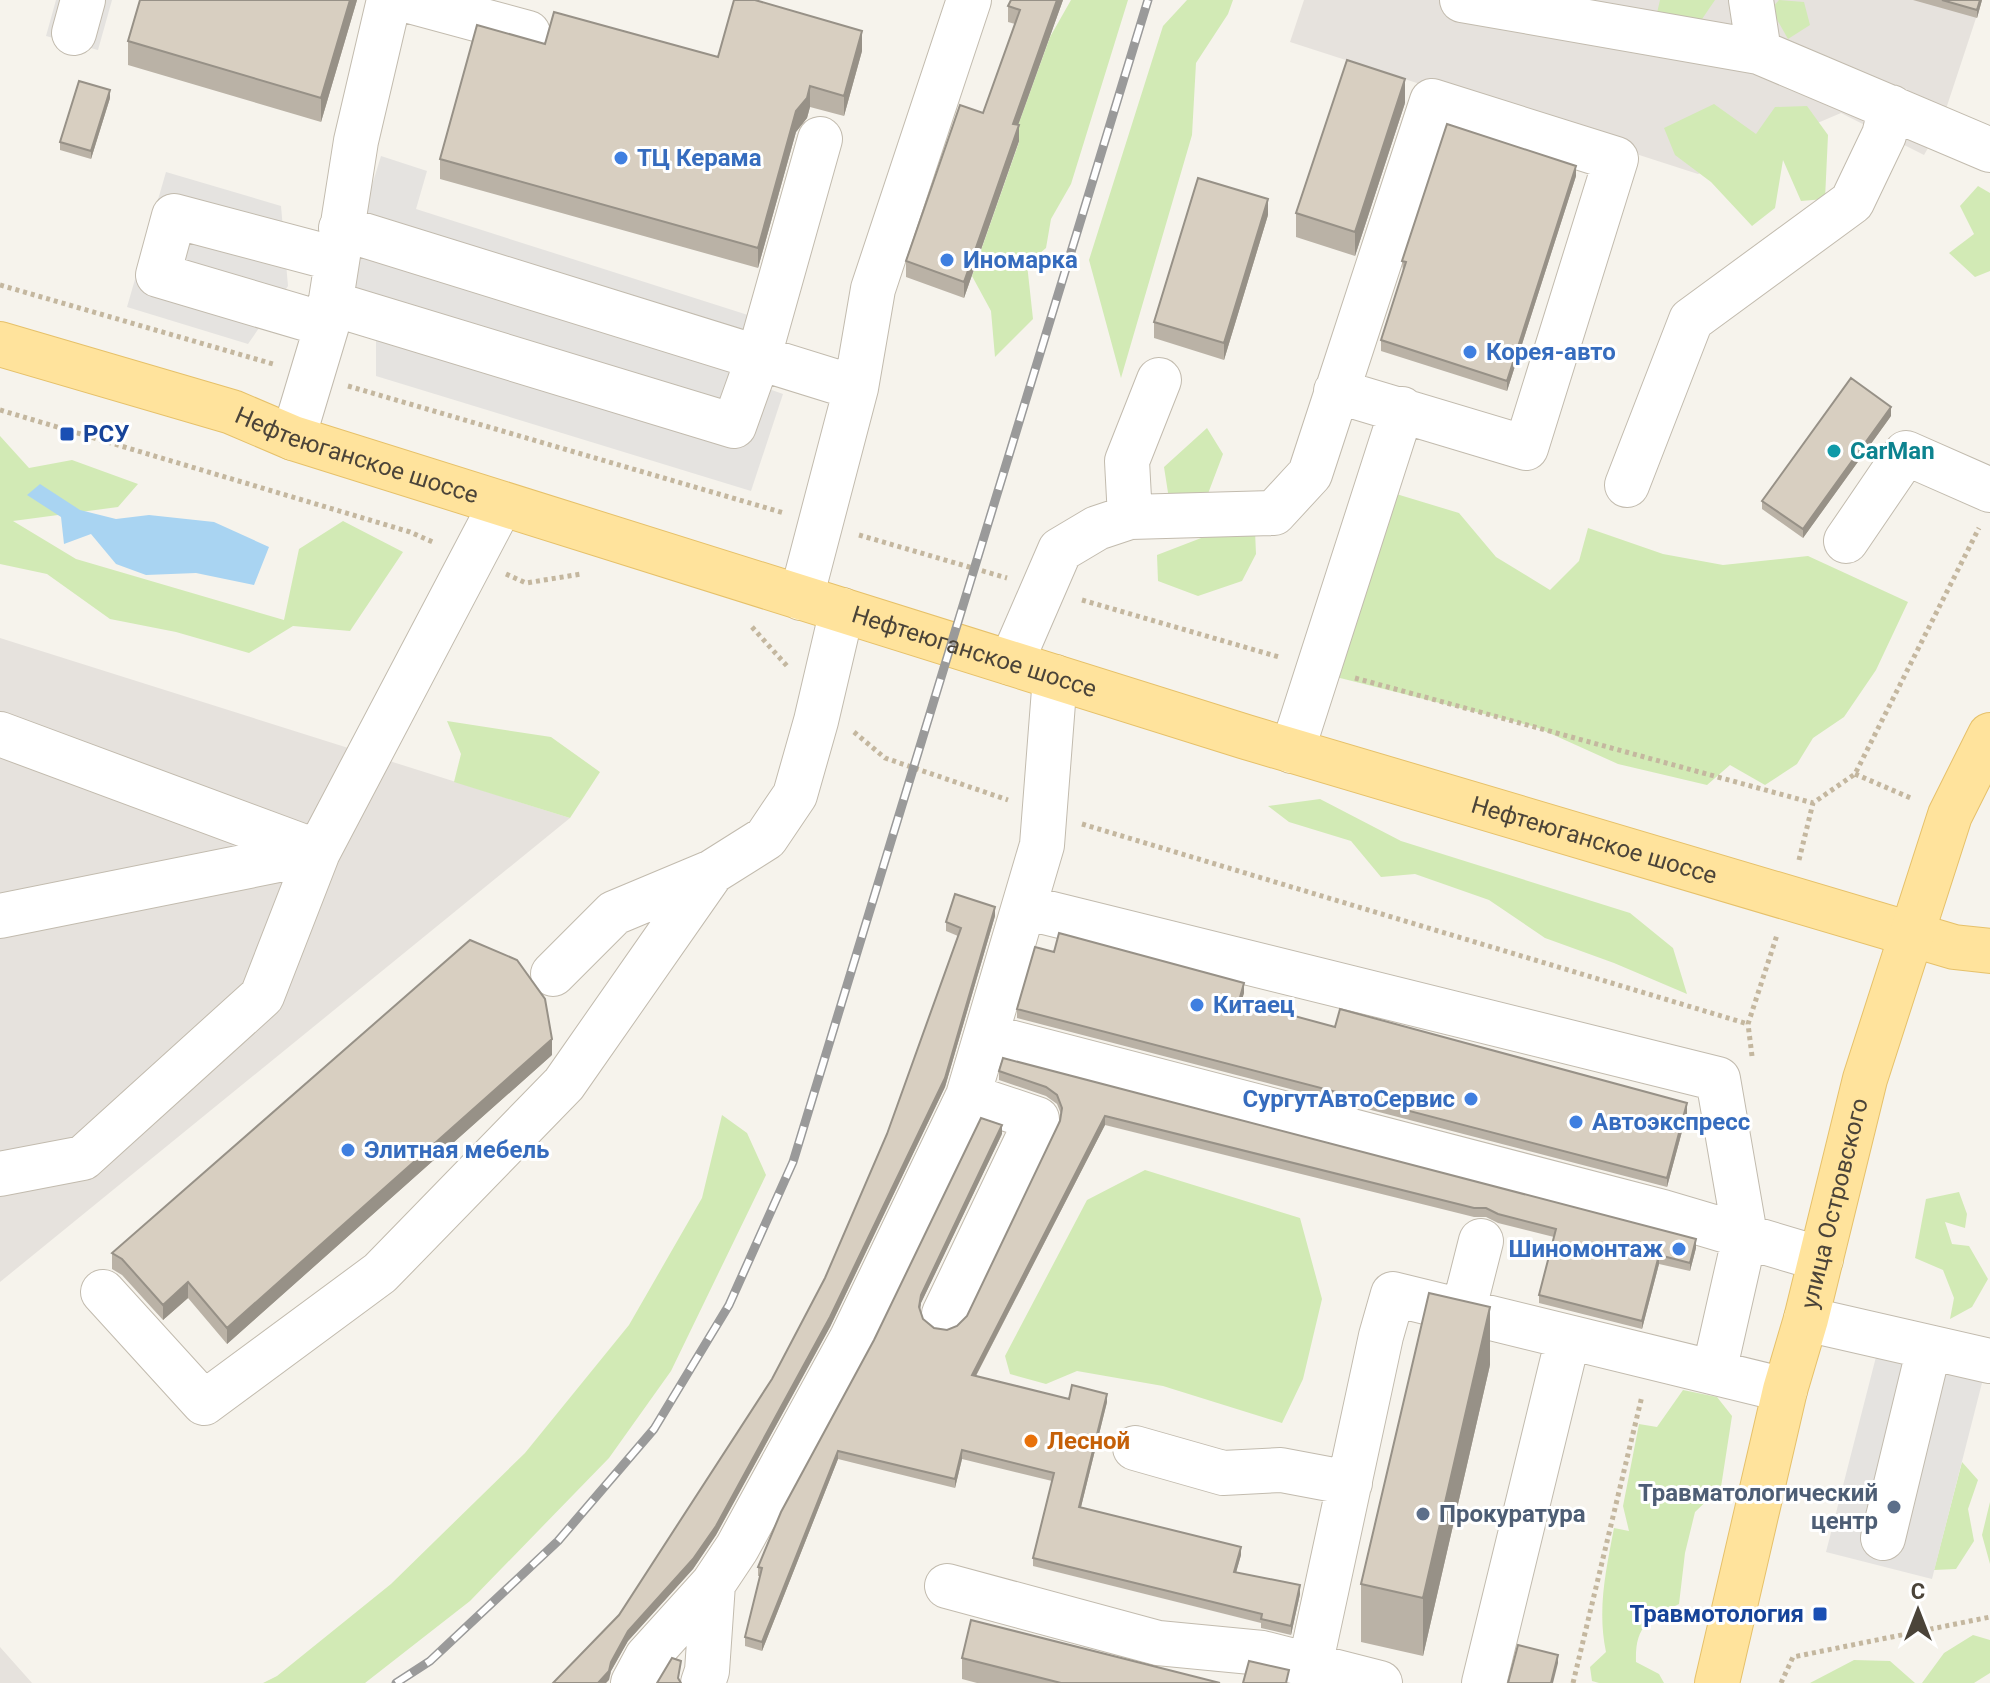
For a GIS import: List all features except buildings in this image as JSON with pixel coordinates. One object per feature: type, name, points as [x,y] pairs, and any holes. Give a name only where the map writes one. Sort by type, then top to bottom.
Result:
[{"type":"main road","name":"Нефтеюганское шоссе","points":[[0,344],[232,412],[293,438],[1292,751],[1978,955]]},
{"type":"main road","name":"улица Островского","points":[[1717,1683],[1785,1390],[1806,1319],[1865,1079],[1950,815],[1990,735]]},
{"type":"lane","points":[[293,438],[328,314],[356,141],[389,0]]},
{"type":"lane","points":[[406,0],[528,33]]},
{"type":"lane","points":[[553,974],[614,913],[712,872],[766,838],[795,795],[820,705],[821,524],[856,388],[873,289],[969,0]]},
{"type":"lane","points":[[1462,0],[1759,52],[1990,150]]},
{"type":"lane","points":[[1751,0],[1759,52]]},
{"type":"lane","points":[[1011,663],[1060,550],[1097,528],[1130,517],[1274,513],[1310,474],[1336,391],[1432,101],[1616,159],[1526,448],[1336,391]]},
{"type":"lane","points":[[1627,485],[1691,320],[1852,202],[1884,135],[1891,107]]},
{"type":"lane","points":[[820,139],[759,356],[734,426],[328,314],[158,275],[174,216],[339,244],[759,356],[856,388]]},
{"type":"lane","points":[[1130,517],[1127,461],[1159,380]]},
{"type":"lane","points":[[1292,751],[1402,409]]},
{"type":"lane","points":[[1846,541],[1906,453],[1986,504]]},
{"type":"lane","points":[[0,1174],[83,1158],[262,996],[318,852],[501,504]]},
{"type":"lane","points":[[633,1683],[647,1657],[713,1584],[737,1548],[852,1338],[968,1096],[1042,845],[1055,677]]},
{"type":"lane","points":[[0,734],[318,852]]},
{"type":"lane","points":[[0,916],[318,852]]},
{"type":"lane","points":[[103,1292],[204,1403],[380,1273],[564,1084],[712,872]]},
{"type":"lane","points":[[1024,907],[1718,1079],[1745,1235],[1714,1372]]},
{"type":"lane","points":[[986,1036],[1745,1235],[1821,1259]]},
{"type":"lane","points":[[944,1314],[1037,1119],[968,1096]]},
{"type":"lane","points":[[1463,1312],[1481,1241]]},
{"type":"lane","points":[[1310,1666],[1381,1336],[1393,1294],[1785,1390]]},
{"type":"lane","points":[[1806,1319],[1990,1361]]},
{"type":"lane","points":[[1484,1683],[1568,1338]]},
{"type":"lane","points":[[1883,1538],[1929,1348]]},
{"type":"lane","points":[[1135,1448],[1223,1473],[1281,1470],[1350,1483]]},
{"type":"lane","points":[[703,1683],[707,1671],[713,1584]]},
{"type":"lane","points":[[947,1586],[1158,1643],[1262,1653],[1380,1683]]},
{"type":"path","points":[[0,285],[1319,669],[1813,803]]},
{"type":"path","points":[[0,410],[410,532],[526,583],[578,573],[593,578]]},
{"type":"path","points":[[1754,1067],[1748,1024],[1789,899],[1813,803],[1855,774],[1986,504]]},
{"type":"path","points":[[740,623],[755,628],[820,705],[885,758],[1045,813],[1748,1024]]},
{"type":"path","points":[[1573,1683],[1642,1397],[1663,1360]]},
{"type":"path","points":[[1781,1683],[1793,1657],[1990,1617]]},
{"type":"shaded area","points":[[56,0],[112,0],[98,50],[46,36]]},
{"type":"shaded area","points":[[1304,0],[1982,0],[1940,127],[1924,155],[1841,113],[1698,174],[1290,42]]},
{"type":"shaded area","points":[[381,156],[427,171],[416,209],[751,316],[733,376],[783,394],[751,491],[376,376],[376,305],[339,292]]},
{"type":"shaded area","points":[[166,172],[281,206],[288,286],[248,344],[127,307]]},
{"type":"shaded area","points":[[0,638],[570,818],[0,1282]]},
{"type":"shaded area","name":"Травматологический центр","points":[[1877,1353],[1983,1379],[1932,1579],[1826,1552]]},
{"type":"shaded area","points":[[0,1647],[32,1683],[0,1683]]},
{"type":"green space","points":[[1071,0],[1128,0],[1071,184],[1051,219],[1046,248],[1027,264],[1033,319],[995,357],[991,311],[972,276],[1019,142],[1013,139],[1050,37]]},
{"type":"green space","points":[[1187,0],[1233,0],[1228,14],[1196,63],[1192,135],[1121,378],[1089,260],[1163,26]]},
{"type":"green space","points":[[1660,0],[1715,0],[1698,25],[1657,13]]},
{"type":"green space","points":[[1779,0],[1804,2],[1810,25],[1788,39],[1771,9]]},
{"type":"green space","points":[[1714,104],[1756,134],[1775,107],[1807,106],[1828,135],[1825,199],[1801,201],[1783,160],[1775,208],[1752,226],[1711,182],[1675,155],[1664,128]]},
{"type":"green space","points":[[1978,186],[1990,193],[1990,271],[1975,277],[1949,253],[1974,234],[1960,206]]},
{"type":"green space","points":[[1207,428],[1223,454],[1206,499],[1169,499],[1164,467]]},
{"type":"green space","points":[[0,436],[29,468],[72,460],[138,484],[118,507],[13,521],[76,559],[284,620],[299,549],[343,521],[403,552],[350,631],[293,626],[249,653],[176,632],[110,619],[47,574],[0,564]]},
{"type":"green space","points":[[1393,493],[1459,513],[1496,557],[1550,590],[1579,561],[1588,528],[1663,554],[1723,565],[1808,556],[1908,602],[1876,670],[1844,717],[1813,738],[1797,764],[1765,785],[1730,765],[1707,785],[1618,764],[1536,727],[1328,675]]},
{"type":"green space","points":[[1255,531],[1256,554],[1242,581],[1198,596],[1158,581],[1157,555],[1209,535]]},
{"type":"green space","points":[[447,721],[551,737],[600,772],[570,818],[454,782],[461,754]]},
{"type":"green space","points":[[1320,799],[1401,841],[1630,913],[1673,948],[1687,994],[1545,938],[1489,900],[1415,874],[1381,877],[1351,841],[1289,822],[1268,806]]},
{"type":"green space","points":[[722,1115],[747,1133],[766,1175],[671,1371],[609,1458],[470,1601],[365,1683],[263,1683],[277,1676],[391,1584],[525,1453],[629,1325],[702,1198]]},
{"type":"green space","points":[[1145,1170],[1300,1218],[1322,1299],[1303,1379],[1282,1423],[1163,1386],[1077,1371],[1046,1384],[1010,1374],[1005,1356],[1087,1200]]},
{"type":"green space","points":[[1959,1192],[1967,1214],[1965,1228],[1945,1222],[1952,1244],[1969,1246],[1988,1279],[1972,1307],[1950,1319],[1954,1298],[1943,1270],[1915,1258],[1926,1199]]},
{"type":"green space","points":[[1683,1390],[1717,1397],[1732,1416],[1721,1487],[1695,1512],[1685,1553],[1679,1604],[1652,1619],[1638,1640],[1636,1662],[1659,1674],[1664,1683],[1592,1681],[1590,1667],[1606,1652],[1602,1605],[1614,1528],[1629,1531],[1623,1506],[1639,1424],[1657,1427]]},
{"type":"green space","points":[[1962,1462],[1978,1480],[1968,1509],[1974,1541],[1956,1569],[1934,1570]]},
{"type":"green space","points":[[1990,1502],[1990,1564],[1982,1535]]},
{"type":"green space","points":[[1973,1635],[1990,1640],[1990,1673],[1974,1683],[1922,1683],[1944,1653]]},
{"type":"green space","points":[[1854,1660],[1890,1661],[1915,1683],[1810,1683]]},
{"type":"water","points":[[40,484],[80,510],[116,519],[149,515],[214,522],[269,547],[254,585],[196,573],[146,575],[116,564],[91,534],[64,544],[61,517],[27,495]]},
{"type":"railway","points":[[396,1683],[430,1661],[558,1541],[654,1429],[729,1305],[793,1162],[1148,0]]},
{"type":"place","name":"ТЦ Керама","points":[[621,158]]},
{"type":"place","name":"Иномарка","points":[[947,260]]},
{"type":"place","name":"Корея-авто","points":[[1470,352]]},
{"type":"place","name":"РСУ","points":[[67,434]]},
{"type":"place","name":"CarMan","points":[[1834,451]]},
{"type":"place","name":"Китаец","points":[[1197,1005]]},
{"type":"place","name":"СургутАвтоСервис","points":[[1471,1099]]},
{"type":"place","name":"Автоэкспресс","points":[[1576,1122]]},
{"type":"place","name":"Элитная мебель","points":[[348,1150]]},
{"type":"place","name":"Шиномонтаж","points":[[1679,1249]]},
{"type":"place","name":"Лесной","points":[[1031,1441]]},
{"type":"place","name":"Травматологический центр","points":[[1894,1507]]},
{"type":"place","name":"Прокуратура","points":[[1423,1514]]},
{"type":"place","name":"Травмотология","points":[[1820,1614]]}]
